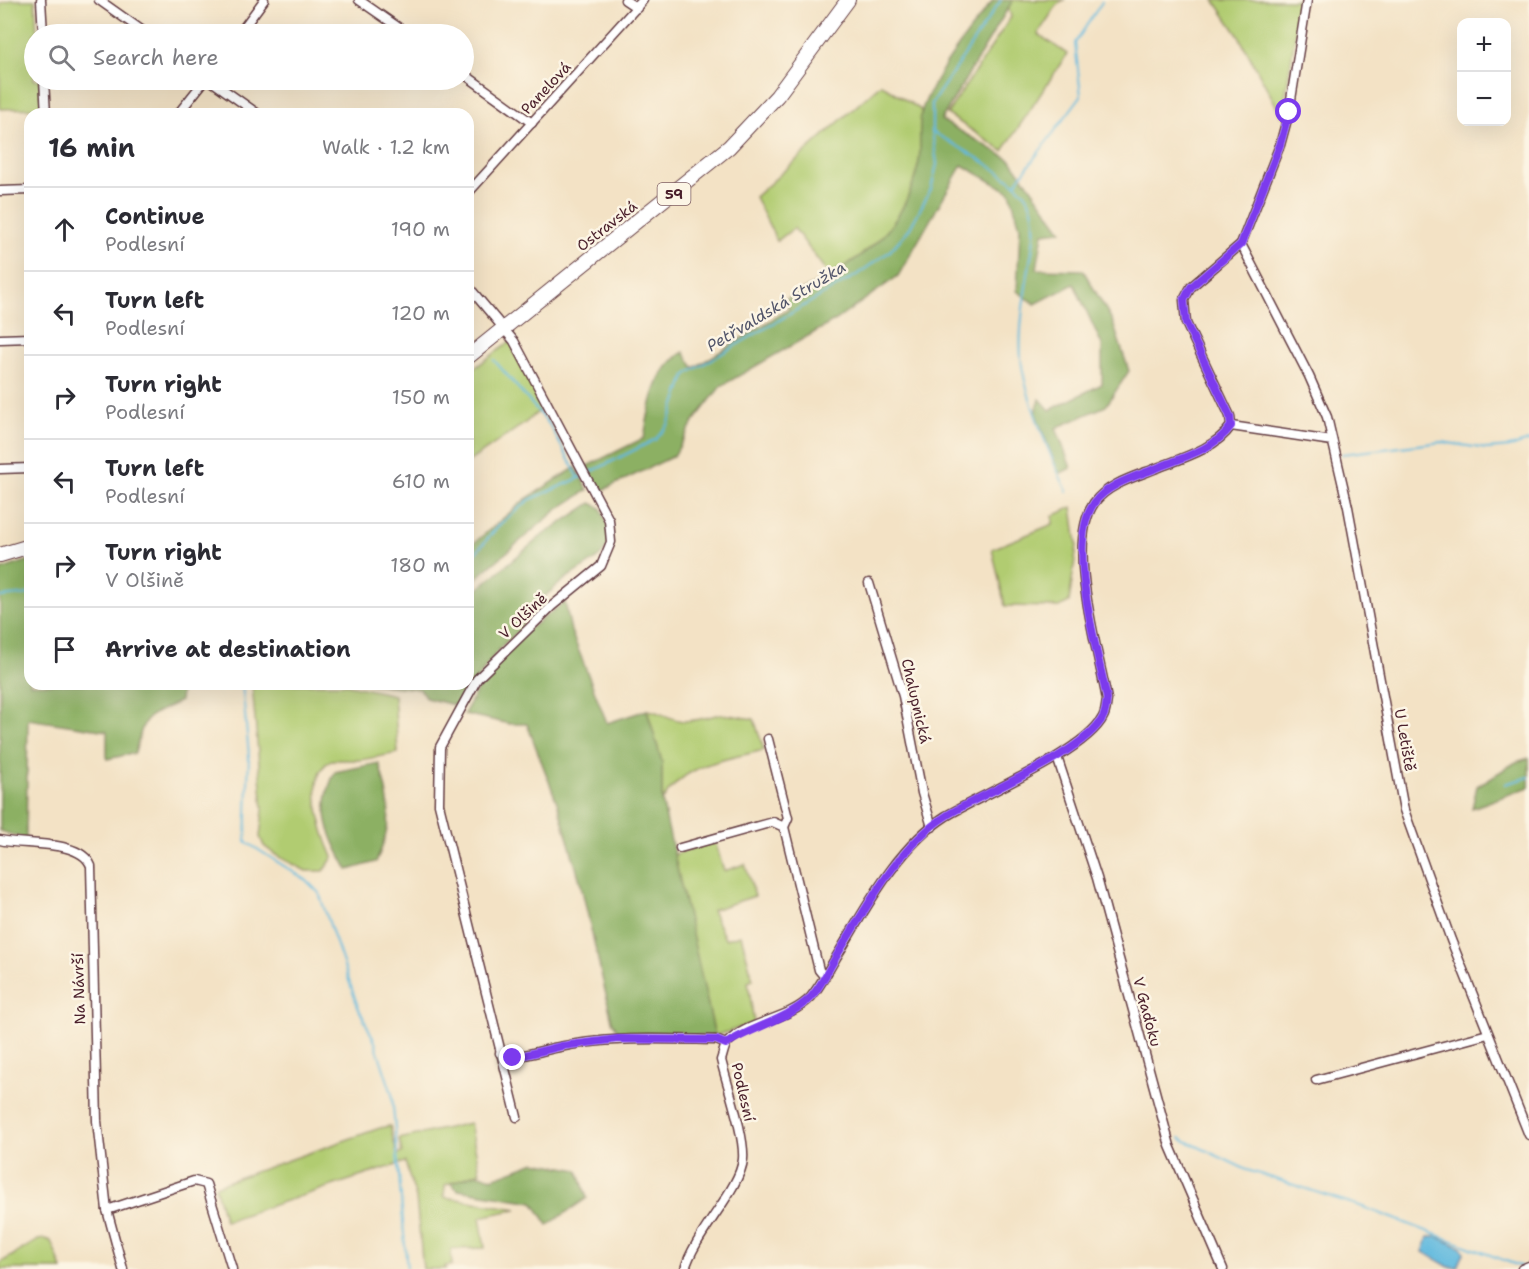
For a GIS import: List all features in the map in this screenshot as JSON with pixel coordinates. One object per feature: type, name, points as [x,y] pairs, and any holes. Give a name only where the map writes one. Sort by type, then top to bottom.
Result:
[{"type":"main road","name":"Ostravská","points":[[474,352],[729,147],[777,96],[848,0]]},
{"type":"main road","points":[[0,555],[24,548]]},
{"type":"street","points":[[41,0],[42,24]]},
{"type":"street","points":[[99,0],[133,24]]},
{"type":"street","points":[[246,24],[264,0]]},
{"type":"street","points":[[359,0],[394,24]]},
{"type":"street","points":[[625,0],[637,8]]},
{"type":"street","name":"Panelová","points":[[474,186],[643,0]]},
{"type":"street","points":[[1307,0],[1289,112],[1280,145],[1241,244],[1191,287],[1184,300],[1183,310],[1186,323],[1230,416],[1231,426],[1332,441]]},
{"type":"street","points":[[474,81],[532,123]]},
{"type":"street","points":[[44,90],[45,108]]},
{"type":"street","points":[[183,108],[198,90]]},
{"type":"street","points":[[222,90],[249,108]]},
{"type":"street","points":[[0,191],[24,190]]},
{"type":"street","name":"U Letiště","points":[[1241,244],[1309,376],[1327,417],[1348,507],[1404,810],[1488,1034],[1529,1135]]},
{"type":"street","name":"V Olšině","points":[[474,293],[514,341],[609,520],[611,542],[601,566],[552,606],[474,685]]},
{"type":"street","points":[[0,339],[24,338]]},
{"type":"street","name":"Podlesní","points":[[685,1269],[702,1232],[736,1178],[743,1160],[721,1060],[726,1044],[745,1031],[789,1013],[810,997],[893,870],[932,827],[946,816],[1058,757],[1093,730],[1104,717],[1107,699],[1083,571],[1083,535],[1094,502],[1109,489],[1218,440],[1231,426]]},
{"type":"street","points":[[0,469],[24,468]]},
{"type":"street","name":"Chalupnická","points":[[869,583],[903,696],[921,793],[932,827]]},
{"type":"street","name":"V Olšině","points":[[471,690],[440,747],[438,804],[517,1117]]},
{"type":"street","points":[[768,739],[788,818],[784,827],[819,970],[824,976]]},
{"type":"street","name":"V Gaďoku","points":[[1058,757],[1096,878],[1170,1146],[1223,1269]]},
{"type":"street","points":[[680,848],[773,822],[784,827]]},
{"type":"street","name":"Na Návrší","points":[[0,840],[69,849],[85,857],[91,866],[97,1121],[107,1210],[123,1269]]},
{"type":"street","points":[[1316,1080],[1488,1034]]},
{"type":"street","points":[[500,1053],[513,1058],[562,1046],[618,1039],[716,1040],[726,1044]]},
{"type":"street","points":[[107,1210],[194,1181],[206,1184],[232,1269]]},
{"type":"street","points":[[1522,1269],[1529,1266]]},
{"type":"green space","points":[[11,0],[35,0],[36,24],[24,24],[24,90],[42,90],[43,108],[0,109],[0,4]]},
{"type":"green space","points":[[993,0],[1013,0],[941,120],[1011,160],[1062,231],[1043,233],[1037,269],[1083,270],[1112,320],[1129,371],[1106,406],[1056,428],[1071,468],[1059,474],[1035,413],[1040,399],[1050,410],[1102,384],[1102,345],[1074,284],[1035,304],[1017,291],[1020,227],[1010,192],[962,165],[898,276],[836,320],[721,386],[694,421],[674,456],[599,492],[583,468],[644,438],[655,390],[666,368],[674,359],[684,352],[694,368],[789,309],[785,300],[851,263],[885,234],[909,193],[918,166],[923,107],[937,78]]},
{"type":"green space","points":[[1013,0],[1064,0],[1057,5],[1038,34],[1067,54],[1003,151],[947,114],[1011,17],[1008,6]]},
{"type":"green space","points":[[1214,0],[1301,0],[1282,116],[1238,35]]},
{"type":"green space","points":[[881,84],[921,110],[920,158],[914,184],[898,217],[875,244],[846,266],[829,275],[794,228],[777,241],[755,197]]},
{"type":"green space","points":[[511,341],[545,406],[525,423],[474,458],[474,369]]},
{"type":"green space","points":[[576,467],[588,490],[558,509],[474,580],[474,543],[526,499]]},
{"type":"green space","points":[[591,503],[601,508],[608,526],[609,540],[605,550],[595,560],[563,581],[520,618],[523,624],[521,628],[500,648],[474,686],[474,592],[544,534]]},
{"type":"green space","points":[[1072,507],[1077,545],[1069,602],[1059,607],[1005,606],[992,549],[1053,524],[1053,516]]},
{"type":"green space","points":[[24,562],[24,690],[181,690],[180,701],[152,715],[144,723],[135,753],[107,759],[107,731],[28,719],[26,839],[0,831],[0,570]]},
{"type":"green space","points":[[565,602],[571,631],[607,723],[647,710],[662,762],[662,801],[715,1036],[620,1035],[612,1021],[580,881],[558,805],[527,724],[510,724],[464,714],[482,681],[521,635]]},
{"type":"green space","points":[[253,690],[372,690],[394,695],[398,753],[361,760],[332,760],[323,767],[318,778],[316,791],[320,820],[333,857],[324,871],[306,871],[264,846],[260,837],[263,810]]},
{"type":"green space","points":[[421,690],[472,690],[458,713],[454,705],[426,698]]},
{"type":"green space","points":[[647,710],[684,721],[716,715],[754,719],[764,750],[706,765],[694,771],[671,788],[662,801],[662,762]]},
{"type":"green space","points":[[1529,758],[1529,787],[1472,808],[1477,786],[1516,762]]},
{"type":"green space","points":[[379,763],[388,802],[386,835],[376,862],[348,870],[335,845],[327,822],[326,798],[329,786],[335,772]]},
{"type":"green space","points":[[715,841],[724,871],[745,864],[755,896],[712,910],[725,939],[741,935],[753,980],[748,982],[754,1023],[715,1036],[673,855]]},
{"type":"green space","points":[[470,1123],[480,1172],[445,1185],[444,1197],[517,1209],[480,1217],[485,1248],[451,1249],[452,1265],[445,1266],[446,1269],[423,1269],[416,1198],[405,1162],[225,1221],[215,1186],[380,1128],[390,1126],[397,1154],[402,1153],[399,1139]]},
{"type":"green space","points":[[535,1162],[578,1170],[587,1198],[548,1225],[533,1202],[458,1190],[451,1183],[475,1174],[493,1178]]},
{"type":"green space","points":[[38,1240],[51,1241],[62,1269],[0,1269],[0,1263]]},
{"type":"water","points":[[1428,1237],[1438,1237],[1462,1248],[1464,1253],[1458,1267],[1449,1267],[1423,1252]]},
{"type":"waterway","name":"Petřvaldská Stružka","points":[[589,473],[656,439],[668,425],[685,376],[690,372],[855,276],[889,252],[910,228],[931,189],[937,164],[932,131],[932,103],[1001,0]]},
{"type":"waterway","points":[[1015,184],[1081,96],[1075,43],[1102,2]]},
{"type":"waterway","points":[[933,132],[1000,173],[1029,200],[1034,230],[1022,319],[1021,358],[1033,407],[1053,462],[1067,491]]},
{"type":"waterway","points":[[494,360],[549,424],[579,478]]},
{"type":"waterway","points":[[1342,454],[1442,442],[1487,449],[1510,447],[1529,441]]},
{"type":"waterway","name":"Petřvaldská Stružka","points":[[474,555],[499,525],[529,500],[584,476]]},
{"type":"waterway","name":"Petřvaldská Stružka","points":[[0,597],[24,595]]},
{"type":"waterway","points":[[243,690],[249,755],[246,842],[306,880],[319,893],[358,1007],[375,1042],[392,1094],[407,1269]]},
{"type":"waterway","points":[[1505,784],[1529,777]]},
{"type":"waterway","points":[[1180,1138],[1247,1170],[1363,1207],[1522,1267]]},
{"type":"route","points":[[513,1058],[562,1046],[618,1039],[716,1040],[726,1044],[745,1031],[789,1013],[810,997],[861,916],[893,870],[924,833],[946,816],[1058,757],[1093,730],[1104,717],[1107,699],[1083,571],[1083,535],[1087,517],[1094,502],[1109,489],[1192,454],[1218,440],[1231,426],[1230,416],[1186,323],[1183,310],[1184,300],[1191,287],[1241,244],[1280,145],[1289,112]]}]
